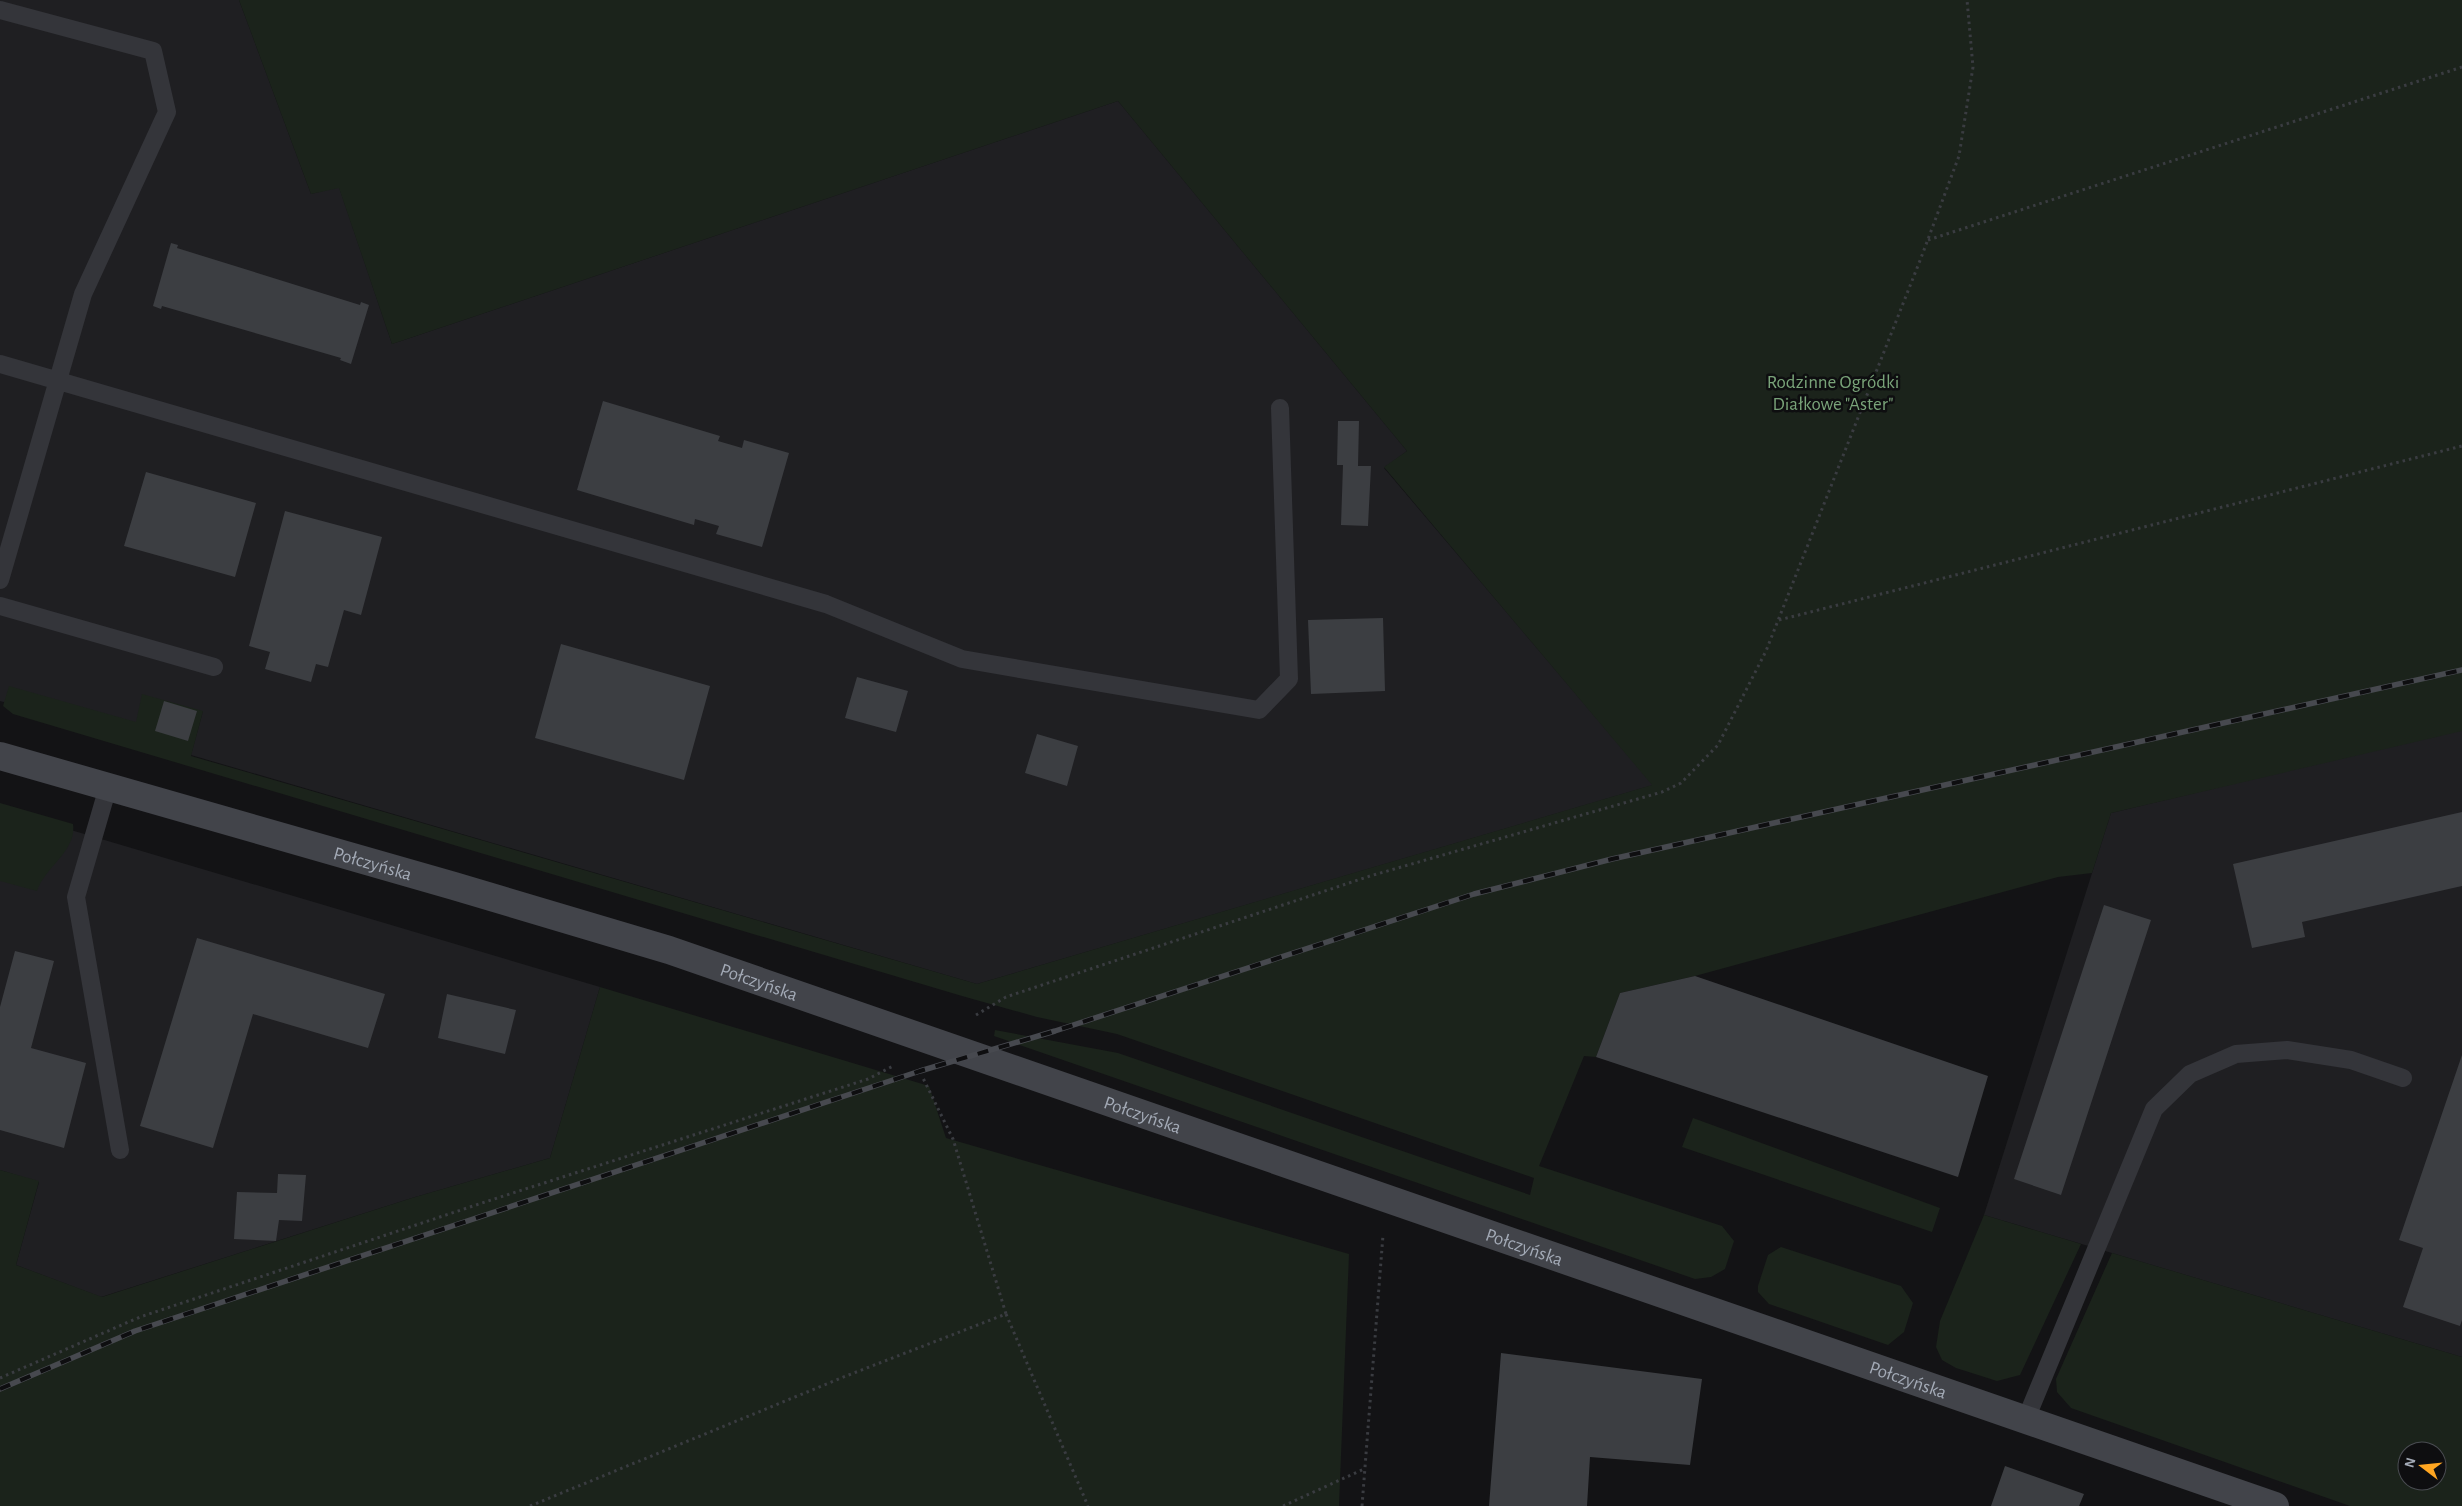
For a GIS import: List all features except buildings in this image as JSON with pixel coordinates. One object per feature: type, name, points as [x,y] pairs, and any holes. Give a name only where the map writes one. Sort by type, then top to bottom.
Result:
[{"type":"street","name":"Połczyńska","points":[[0,756],[556,915],[669,950],[2275,1506]]},
{"type":"lane","points":[[0,10],[153,51],[167,112],[83,294],[0,580]]},
{"type":"lane","points":[[0,364],[826,604],[962,660],[1259,710],[1289,679],[1280,408]]},
{"type":"lane","points":[[0,606],[214,666]]},
{"type":"lane","points":[[108,787],[76,897],[120,1150]]},
{"type":"lane","points":[[2026,1419],[2154,1109],[2190,1074],[2236,1054],[2287,1050],[2351,1060],[2403,1078]]},
{"type":"path","points":[[976,1015],[1006,997],[1351,882],[1662,792],[1682,783],[1718,745],[1766,652],[1960,156],[1974,66],[1967,0]]},
{"type":"path","points":[[1927,241],[2462,67]]},
{"type":"path","points":[[1779,620],[2462,446]]},
{"type":"path","points":[[0,1378],[140,1317],[497,1198],[868,1079],[898,1064]]},
{"type":"path","points":[[920,1070],[953,1139],[1006,1314],[1088,1506]]},
{"type":"path","points":[[1362,1506],[1383,1230]]},
{"type":"path","points":[[530,1506],[846,1376],[1006,1314]]},
{"type":"path","points":[[1284,1506],[1364,1469]]},
{"type":"shaded area","points":[[0,0],[239,0],[311,194],[339,187],[392,344],[1118,101],[1407,451],[1384,468],[1653,785],[977,984],[191,755],[203,711],[136,722],[131,738],[0,701]]},
{"type":"shaded area","points":[[2462,729],[2462,1357],[1984,1215],[2111,813]]},
{"type":"shaded area","points":[[44,822],[600,987],[550,1158],[412,1198],[101,1297],[16,1265],[39,1182],[0,1170],[0,842]]},
{"type":"green space","name":"Rodzinne Ogródki Diałkowe \"Aster\"","points":[[239,0],[2462,0],[2462,731],[2111,813],[2092,873],[2058,877],[1695,976],[1620,993],[1596,1057],[1584,1056],[1539,1166],[1722,1226],[1734,1241],[1725,1269],[1711,1277],[1695,1279],[994,1036],[995,1030],[1118,1053],[1530,1195],[1534,1178],[1117,1034],[1037,1017],[962,996],[13,714],[3,706],[9,686],[136,722],[142,694],[203,711],[191,756],[977,984],[1652,785],[1384,467],[1407,451],[1118,101],[392,344],[339,188],[311,194]]},
{"type":"green space","points":[[0,803],[73,824],[73,834],[70,842],[41,882],[37,891],[0,881]]},
{"type":"green space","points":[[600,987],[929,1086],[946,1138],[1349,1254],[1339,1506],[0,1506],[0,1170],[39,1181],[16,1265],[102,1297],[412,1198],[550,1158]]},
{"type":"green space","points":[[1693,1118],[1940,1208],[1932,1232],[1682,1147]]},
{"type":"green space","points":[[1984,1215],[2081,1244],[2020,1375],[1997,1381],[1956,1368],[1942,1360],[1936,1347],[1940,1321]]},
{"type":"green space","points":[[1781,1247],[1901,1286],[1913,1303],[1904,1332],[1888,1345],[1769,1304],[1758,1292],[1758,1286],[1768,1255]]},
{"type":"green space","points":[[2112,1253],[2462,1357],[2462,1506],[2350,1506],[2071,1408],[2057,1392],[2056,1379]]},
{"type":"railway","points":[[0,1389],[135,1331],[920,1071],[1055,1031],[1474,894],[1612,859],[2462,670]]}]
